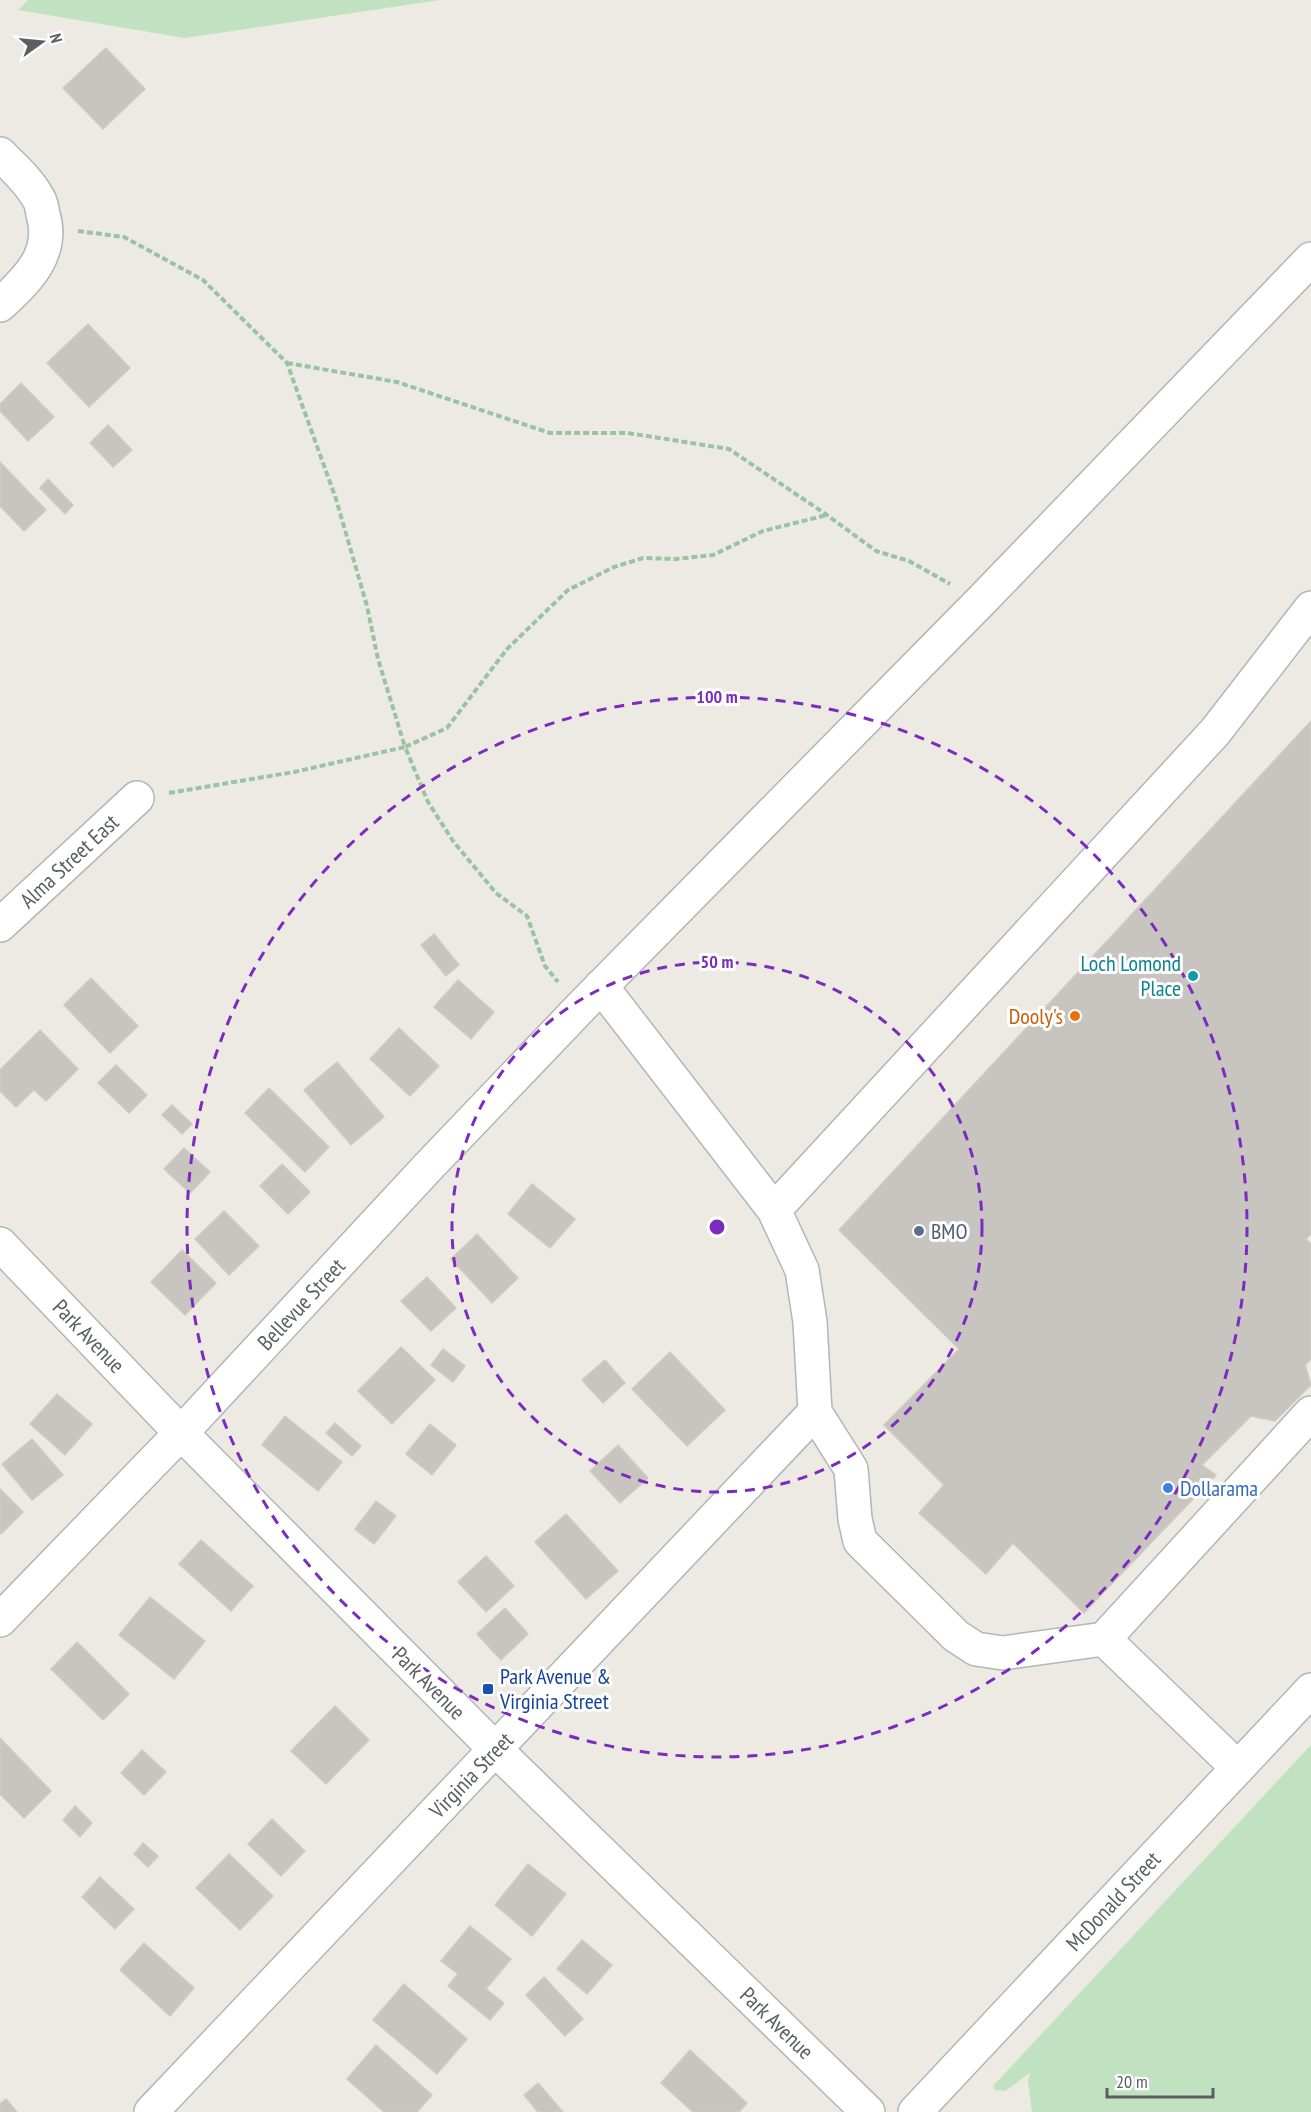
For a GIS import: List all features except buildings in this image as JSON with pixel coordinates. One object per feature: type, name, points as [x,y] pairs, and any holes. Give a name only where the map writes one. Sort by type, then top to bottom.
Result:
[{"type":"street","points":[[0,154],[24,178],[39,198],[47,226],[42,256],[26,281],[0,305]]},
{"type":"street","name":"Bellevue Street","points":[[0,1620],[181,1433],[590,997],[981,601],[1311,260]]},
{"type":"street","points":[[774,1210],[1215,732],[1311,608]]},
{"type":"street","name":"Alma Street East","points":[[0,925],[137,798]]},
{"type":"street","points":[[590,997],[774,1210],[802,1270],[810,1322],[815,1412],[851,1469],[855,1519],[860,1541],[956,1636],[976,1648],[1003,1653],[1104,1639],[1311,1413]]},
{"type":"street","name":"Park Avenue","points":[[0,1244],[181,1433],[496,1750],[868,2112]]},
{"type":"street","name":"Virginia Street","points":[[151,2112],[815,1412]]},
{"type":"street","points":[[1104,1639],[1238,1768]]},
{"type":"street","name":"McDonald Street","points":[[915,2112],[1311,1690]]},
{"type":"path","points":[[47,226],[124,237],[203,280],[287,363],[336,500],[367,606],[378,659],[405,747],[428,802],[453,841],[496,893],[527,916],[545,966],[590,997]]},
{"type":"path","points":[[287,363],[397,382],[550,433],[628,433],[729,449],[828,515],[876,551],[909,561],[981,601]]},
{"type":"path","points":[[137,798],[294,772],[405,747],[447,728],[507,649],[568,590],[614,567],[643,558],[713,555],[764,531],[828,515]]},
{"type":"green space","points":[[28,0],[440,0],[185,38],[18,10]]},
{"type":"green space","points":[[1311,1745],[1311,2112],[1032,2112],[1028,2081],[1030,2073],[1005,2091],[995,2090],[993,2086]]},
{"type":"place","name":"Loch Lomond Place","points":[[1193,976]]},
{"type":"place","name":"Dooly's","points":[[1075,1016]]},
{"type":"place","name":"BMO","points":[[919,1231]]},
{"type":"place","name":"Dollarama","points":[[1168,1488]]},
{"type":"place","name":"Park Avenue & Virginia Street","points":[[488,1689]]}]
